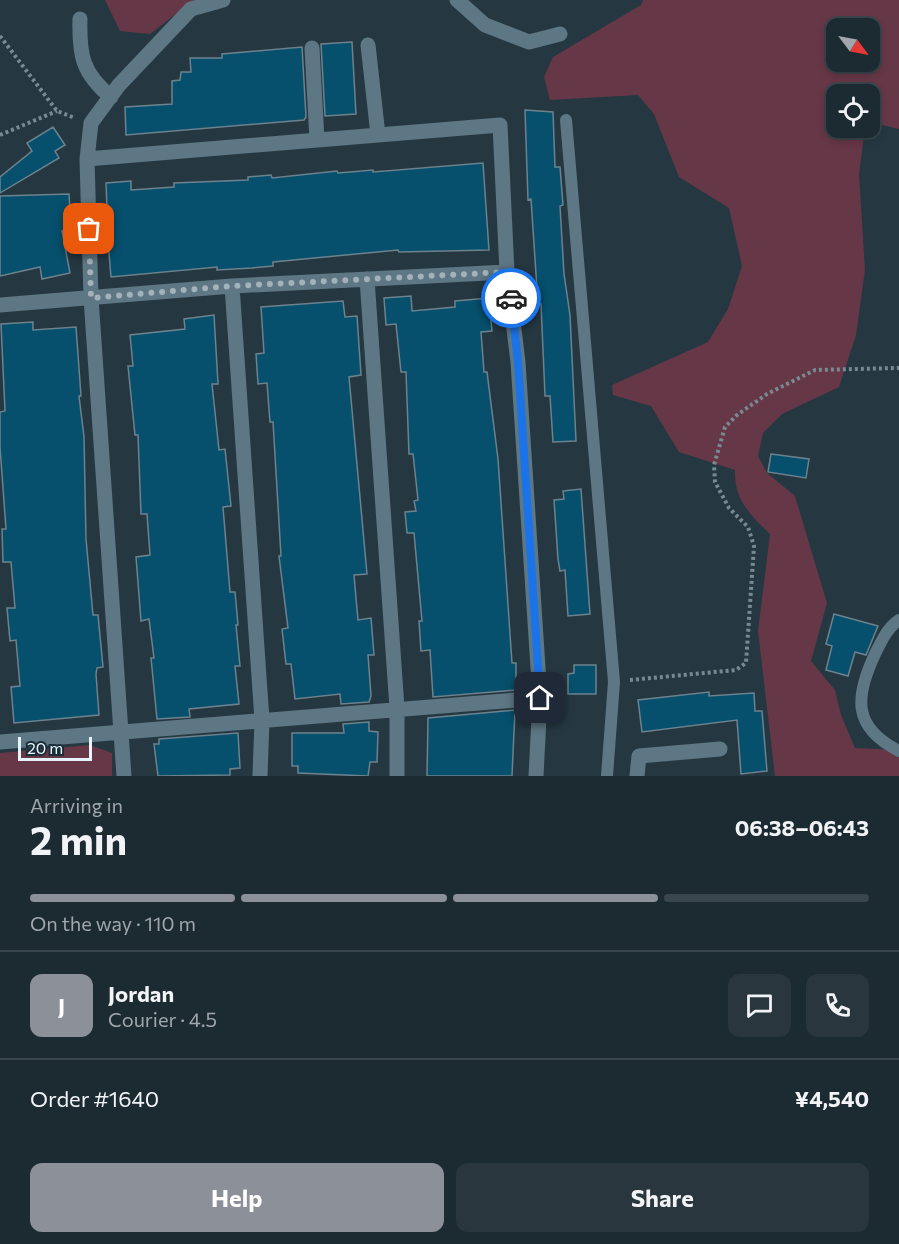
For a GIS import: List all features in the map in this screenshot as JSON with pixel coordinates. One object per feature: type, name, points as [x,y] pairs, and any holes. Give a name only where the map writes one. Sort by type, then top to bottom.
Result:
[{"type":"street","points":[[124,776],[91,298],[87,159],[90,123],[191,9],[223,0]]},
{"type":"street","points":[[458,0],[485,25],[529,42],[560,34]]},
{"type":"street","points":[[80,19],[80,50],[87,71],[98,86],[111,97]]},
{"type":"street","points":[[368,45],[378,135]]},
{"type":"street","points":[[312,48],[317,140]]},
{"type":"street","points":[[87,159],[500,126],[507,272],[518,362],[540,698],[536,776]]},
{"type":"street","points":[[0,304],[232,286],[507,272]]},
{"type":"street","points":[[368,279],[397,708],[397,776]]},
{"type":"street","points":[[232,286],[262,720],[260,776]]},
{"type":"street","points":[[0,742],[540,698]]},
{"type":"street","points":[[637,776],[639,756],[720,749]]},
{"type":"lane","points":[[566,120],[614,682],[607,776]]},
{"type":"lane","points":[[899,620],[884,636],[864,678],[860,696],[862,716],[874,734],[882,742],[899,751]]},
{"type":"path","points":[[0,36],[57,111],[0,135]]},
{"type":"path","points":[[614,682],[736,670],[746,663],[754,546],[748,527],[729,508],[715,482],[714,465],[724,427],[767,394],[815,370],[899,368]]},
{"type":"shaded area","points":[[105,0],[194,0],[150,34],[120,31]]},
{"type":"shaded area","points":[[643,0],[899,0],[899,129],[880,124],[880,84],[826,84],[826,138],[864,138],[859,174],[865,270],[856,335],[839,387],[782,414],[763,433],[758,456],[767,473],[795,496],[827,603],[811,661],[835,690],[841,715],[855,748],[899,750],[899,776],[775,776],[758,631],[770,534],[740,498],[735,470],[679,452],[651,406],[613,395],[612,385],[708,342],[728,309],[742,266],[729,208],[679,177],[654,114],[638,95],[550,100],[544,77],[553,57],[641,5]]},
{"type":"shaded area","points":[[90,745],[112,753],[112,776],[0,776],[0,753]]},
{"type":"building","points":[[352,42],[356,114],[325,116],[321,44]]},
{"type":"building","points":[[302,47],[306,117],[304,120],[126,135],[125,107],[172,104],[172,81],[180,80],[181,72],[191,72],[190,58],[222,58],[222,54]]},
{"type":"building","points":[[525,110],[553,112],[555,167],[560,167],[563,205],[560,206],[564,274],[570,315],[576,441],[553,442],[550,396],[545,396],[541,304],[538,304],[531,199],[528,200]]},
{"type":"building","points":[[53,127],[65,145],[55,151],[59,158],[0,193],[0,177],[32,151],[27,143]]},
{"type":"building","points":[[483,163],[489,250],[399,252],[398,250],[273,262],[273,266],[252,268],[217,270],[217,267],[111,277],[107,229],[99,229],[98,210],[107,209],[106,183],[131,181],[131,190],[174,187],[174,183],[248,180],[248,177],[271,175],[272,178],[337,171],[338,173],[373,170],[373,172]]},
{"type":"building","points":[[69,194],[70,211],[79,211],[79,230],[62,231],[70,273],[42,279],[40,267],[0,276],[0,196]]},
{"type":"building","points":[[411,296],[412,311],[455,307],[455,301],[489,298],[492,331],[481,332],[484,372],[487,372],[498,459],[512,663],[516,663],[516,690],[433,697],[430,650],[421,651],[419,621],[422,621],[414,533],[407,533],[405,512],[416,511],[414,501],[418,500],[413,454],[409,454],[406,372],[401,372],[396,324],[386,325],[384,298]]},
{"type":"building","points":[[343,301],[345,317],[357,316],[361,375],[349,377],[367,574],[354,575],[358,620],[371,618],[374,655],[368,655],[371,696],[369,702],[341,704],[340,694],[295,699],[291,664],[286,664],[282,629],[288,628],[279,556],[281,556],[273,422],[270,422],[267,383],[258,384],[256,354],[264,353],[261,307]]},
{"type":"building","points":[[214,315],[218,384],[212,384],[219,450],[225,449],[231,506],[223,507],[230,592],[235,592],[238,625],[236,625],[240,666],[235,666],[239,704],[189,709],[190,717],[157,719],[151,658],[154,658],[149,619],[141,621],[136,557],[150,555],[147,514],[141,514],[138,435],[135,435],[128,366],[133,366],[130,335],[185,329],[184,319]]},
{"type":"building","points":[[33,322],[33,330],[76,327],[81,396],[79,396],[84,437],[86,539],[93,615],[98,615],[103,667],[97,668],[96,674],[99,715],[14,723],[11,687],[20,686],[16,640],[10,641],[7,608],[15,608],[11,562],[3,562],[2,529],[6,529],[0,447],[0,412],[5,411],[1,324]]},
{"type":"building","points":[[771,454],[809,459],[806,478],[768,472]]},
{"type":"building","points":[[581,489],[590,614],[568,616],[565,570],[560,571],[558,559],[554,500],[564,499],[563,491]]},
{"type":"building","points":[[834,614],[878,626],[866,655],[855,652],[848,676],[826,670],[832,646],[826,644]]},
{"type":"building","points":[[574,665],[596,665],[596,694],[568,694],[568,674],[574,673]]},
{"type":"building","points":[[709,692],[709,696],[754,693],[755,711],[762,711],[767,771],[741,774],[737,720],[642,732],[638,700]]},
{"type":"building","points":[[515,710],[512,776],[427,776],[428,718]]},
{"type":"building","points":[[369,722],[369,731],[378,732],[377,762],[370,762],[368,776],[298,773],[298,766],[292,766],[292,733],[344,733],[343,724]]},
{"type":"building","points":[[238,733],[240,768],[230,769],[230,775],[158,776],[154,744],[159,744],[159,739]]},
{"type":"way so far","points":[[89,229],[91,298],[232,286],[507,272],[511,298]]},
{"type":"route","points":[[511,298],[518,362],[540,698]]}]
